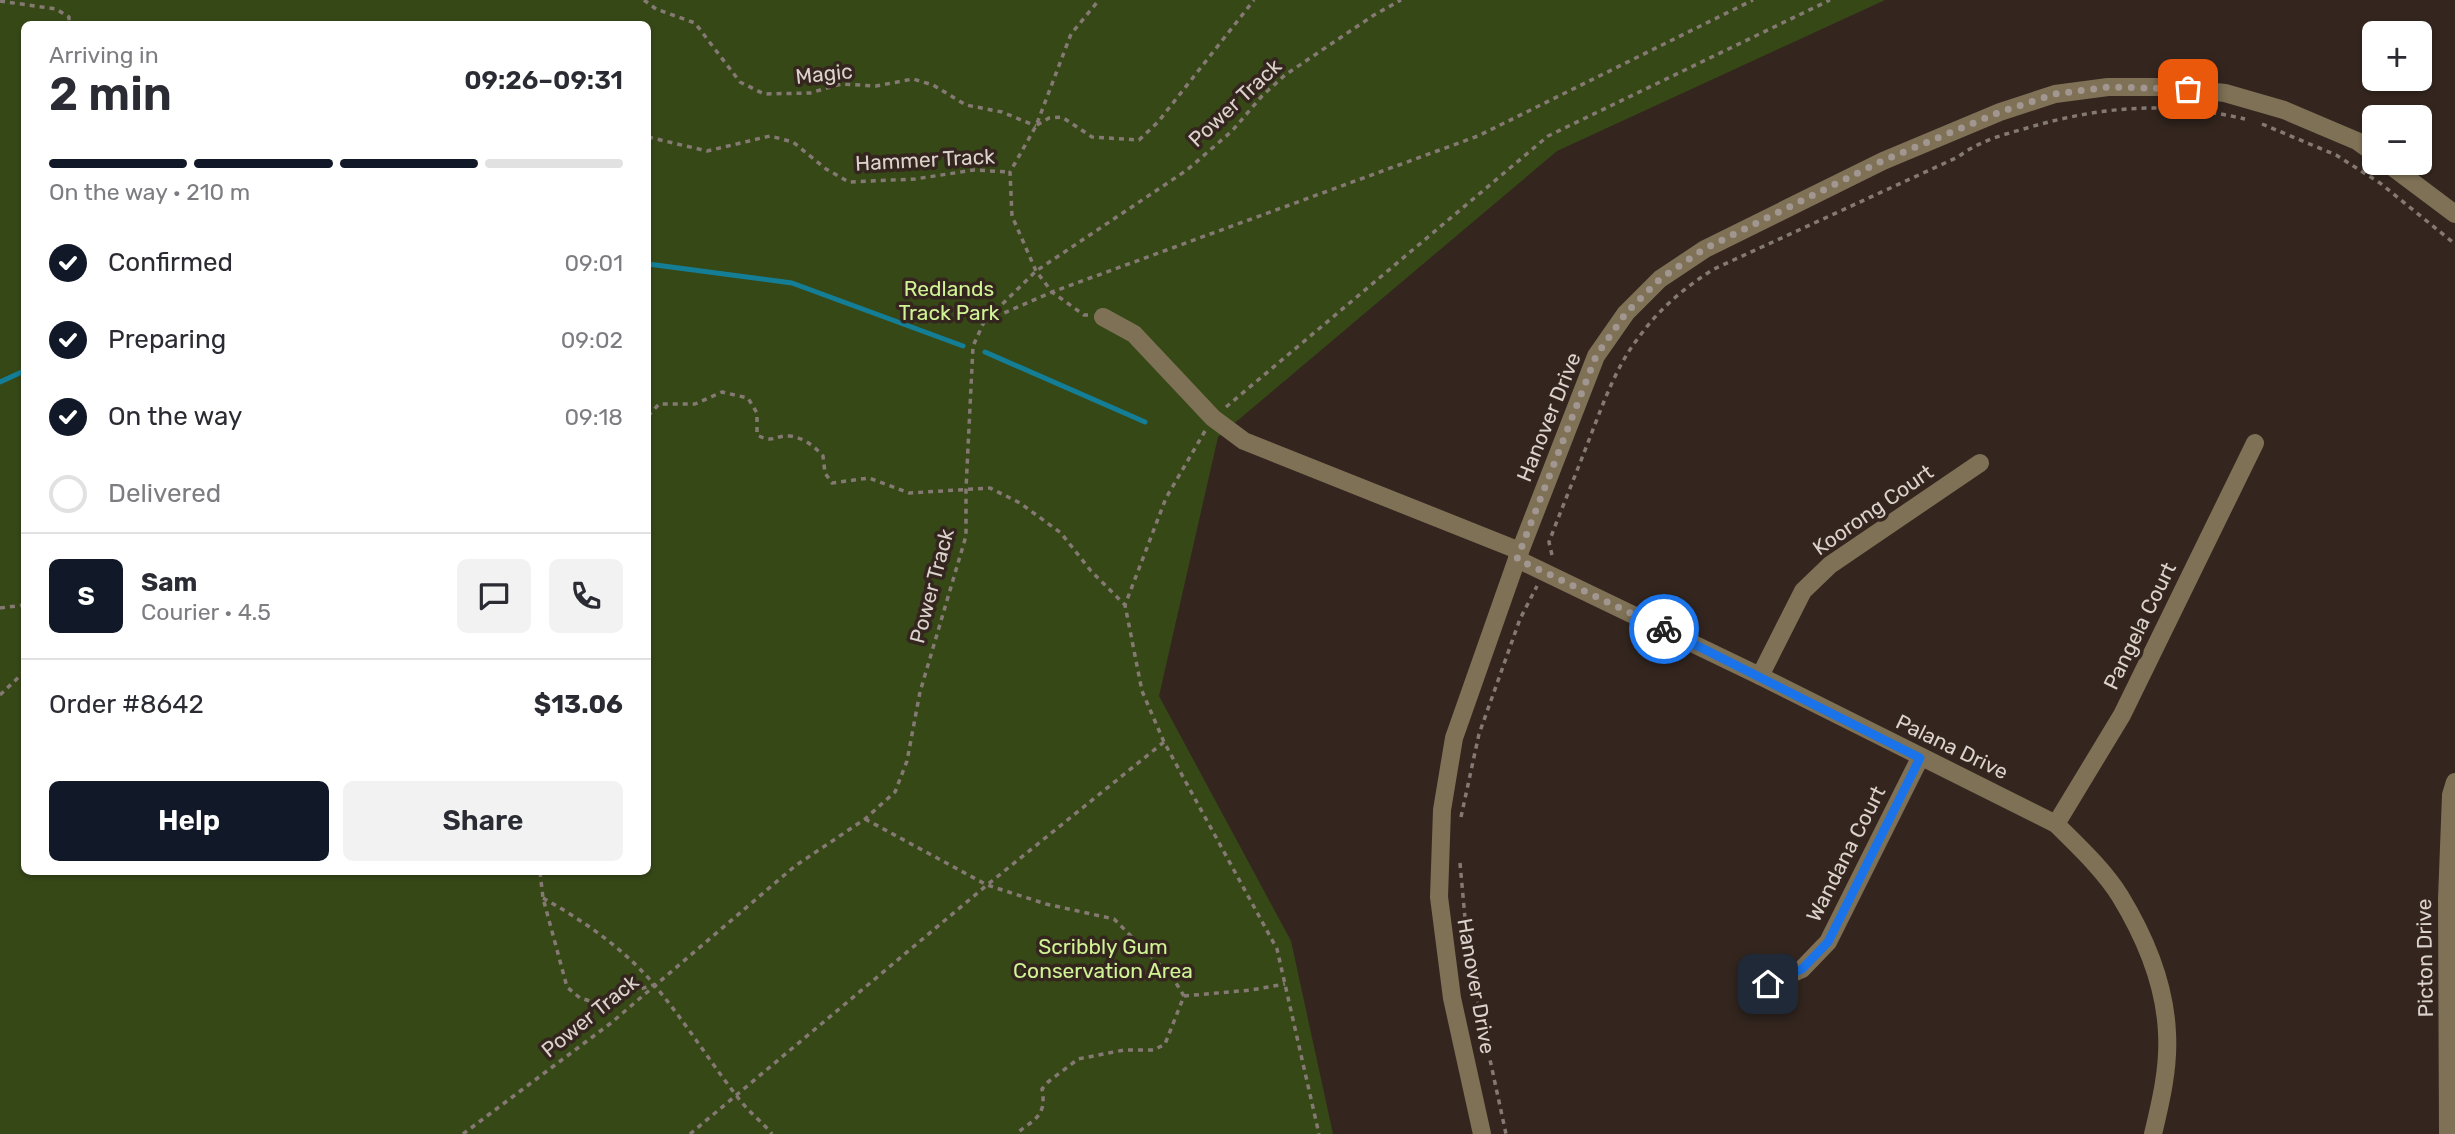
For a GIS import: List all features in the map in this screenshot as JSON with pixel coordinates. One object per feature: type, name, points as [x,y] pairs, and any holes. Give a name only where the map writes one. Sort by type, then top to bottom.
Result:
[{"type":"street","name":"Hanover Drive","points":[[1482,1134],[1452,998],[1438,897],[1442,810],[1454,738],[1519,555],[1596,356],[1626,313],[1660,279],[1704,249],[1882,161],[2000,112],[2055,94],[2108,87],[2169,87],[2225,93],[2284,110],[2362,145]]},
{"type":"street","points":[[2405,175],[2453,206]]},
{"type":"street","name":"Palana Drive","points":[[1103,317],[1134,334],[1213,418],[1244,441],[1519,555],[2056,824],[2120,895],[2155,966],[2167,1033],[2164,1088],[2153,1134]]},
{"type":"street","name":"Pangela Court","points":[[2056,824],[2122,715],[2255,443]]},
{"type":"street","name":"Koorong Court","points":[[1760,676],[1804,592],[1830,565],[1980,463]]},
{"type":"street","name":"Wandana Court","points":[[1768,984],[1802,969],[1828,942],[1920,758]]},
{"type":"street","name":"Picton Drive","points":[[2448,1134],[2447,899],[2451,795],[2455,782]]},
{"type":"path","name":"Magic","points":[[644,0],[656,9],[695,23],[740,82],[764,94],[810,93],[841,84],[876,86],[913,79],[933,85],[966,105],[1002,113],[1036,126]]},
{"type":"path","points":[[1099,0],[1071,34],[1036,126],[1010,172],[1012,216],[1036,271],[1052,292],[1084,315],[1103,317]]},
{"type":"path","points":[[1036,126],[1049,118],[1062,117],[1092,137],[1139,140],[1158,122],[1254,0]]},
{"type":"path","name":"Power Track","points":[[463,1134],[611,1023],[795,866],[865,819],[895,792],[907,761],[920,692],[966,536],[974,346],[984,322],[1036,271],[1187,170],[1232,131],[1262,96],[1285,75],[1401,0]]},
{"type":"path","points":[[984,322],[1052,292],[1478,135],[1753,0]]},
{"type":"path","points":[[0,1],[56,9],[69,16],[69,21]]},
{"type":"path","points":[[1550,564],[1554,559],[1549,542],[1609,387],[1638,337],[1662,310],[1693,282],[1714,269],[1958,157],[1971,147],[1992,138],[2067,116],[2138,107],[2213,112],[2278,130],[2336,155],[2380,183],[2455,244]]},
{"type":"path","name":"Hammer Track","points":[[651,138],[707,151],[770,136],[793,142],[826,169],[849,182],[915,179],[974,170],[1010,172]]},
{"type":"path","points":[[651,413],[659,404],[695,404],[722,391],[748,398],[757,413],[757,435],[767,440],[789,436],[810,442],[823,456],[825,473],[832,484],[869,478],[909,493],[990,488],[1020,503],[1060,533],[1125,605]]},
{"type":"path","points":[[1461,825],[1479,734],[1506,655],[1534,590]]},
{"type":"path","points":[[0,608],[21,605]]},
{"type":"path","points":[[0,695],[21,675]]},
{"type":"path","points":[[690,1134],[987,885],[1164,742]]},
{"type":"path","points":[[865,819],[987,885],[1046,904],[1114,919],[1173,978],[1184,996]]},
{"type":"path","points":[[1460,861],[1469,962],[1506,1134]]},
{"type":"path","points":[[540,875],[543,898],[567,987],[580,998],[597,1003],[655,985]]},
{"type":"path","points":[[543,898],[580,919],[655,985],[737,1096],[772,1134]]},
{"type":"path","points":[[1184,996],[1285,984]]},
{"type":"path","points":[[1016,1134],[1038,1119],[1045,1104],[1042,1089],[1078,1059],[1124,1050],[1154,1050],[1165,1044],[1184,996]]},
{"type":"green space","name":"Redlands Track Park","points":[[0,0],[1885,0],[1557,151],[1218,437],[1159,696],[1291,941],[1333,1134],[0,1134]]},
{"type":"waterway","points":[[651,264],[792,283],[963,346]]},
{"type":"waterway","points":[[985,352],[1145,422]]},
{"type":"waterway","points":[[0,382],[21,372]]},
{"type":"way so far","points":[[1664,629],[1517,559],[1596,356],[1626,313],[1660,279],[1704,249],[1882,161],[2000,112],[2055,94],[2108,87],[2188,89]]},
{"type":"route","points":[[1664,629],[1920,758],[1828,942],[1802,969],[1768,984]]},
{"type":"park label","name":"Scribbly Gum Conservation Area","points":[[1103,959]]}]
